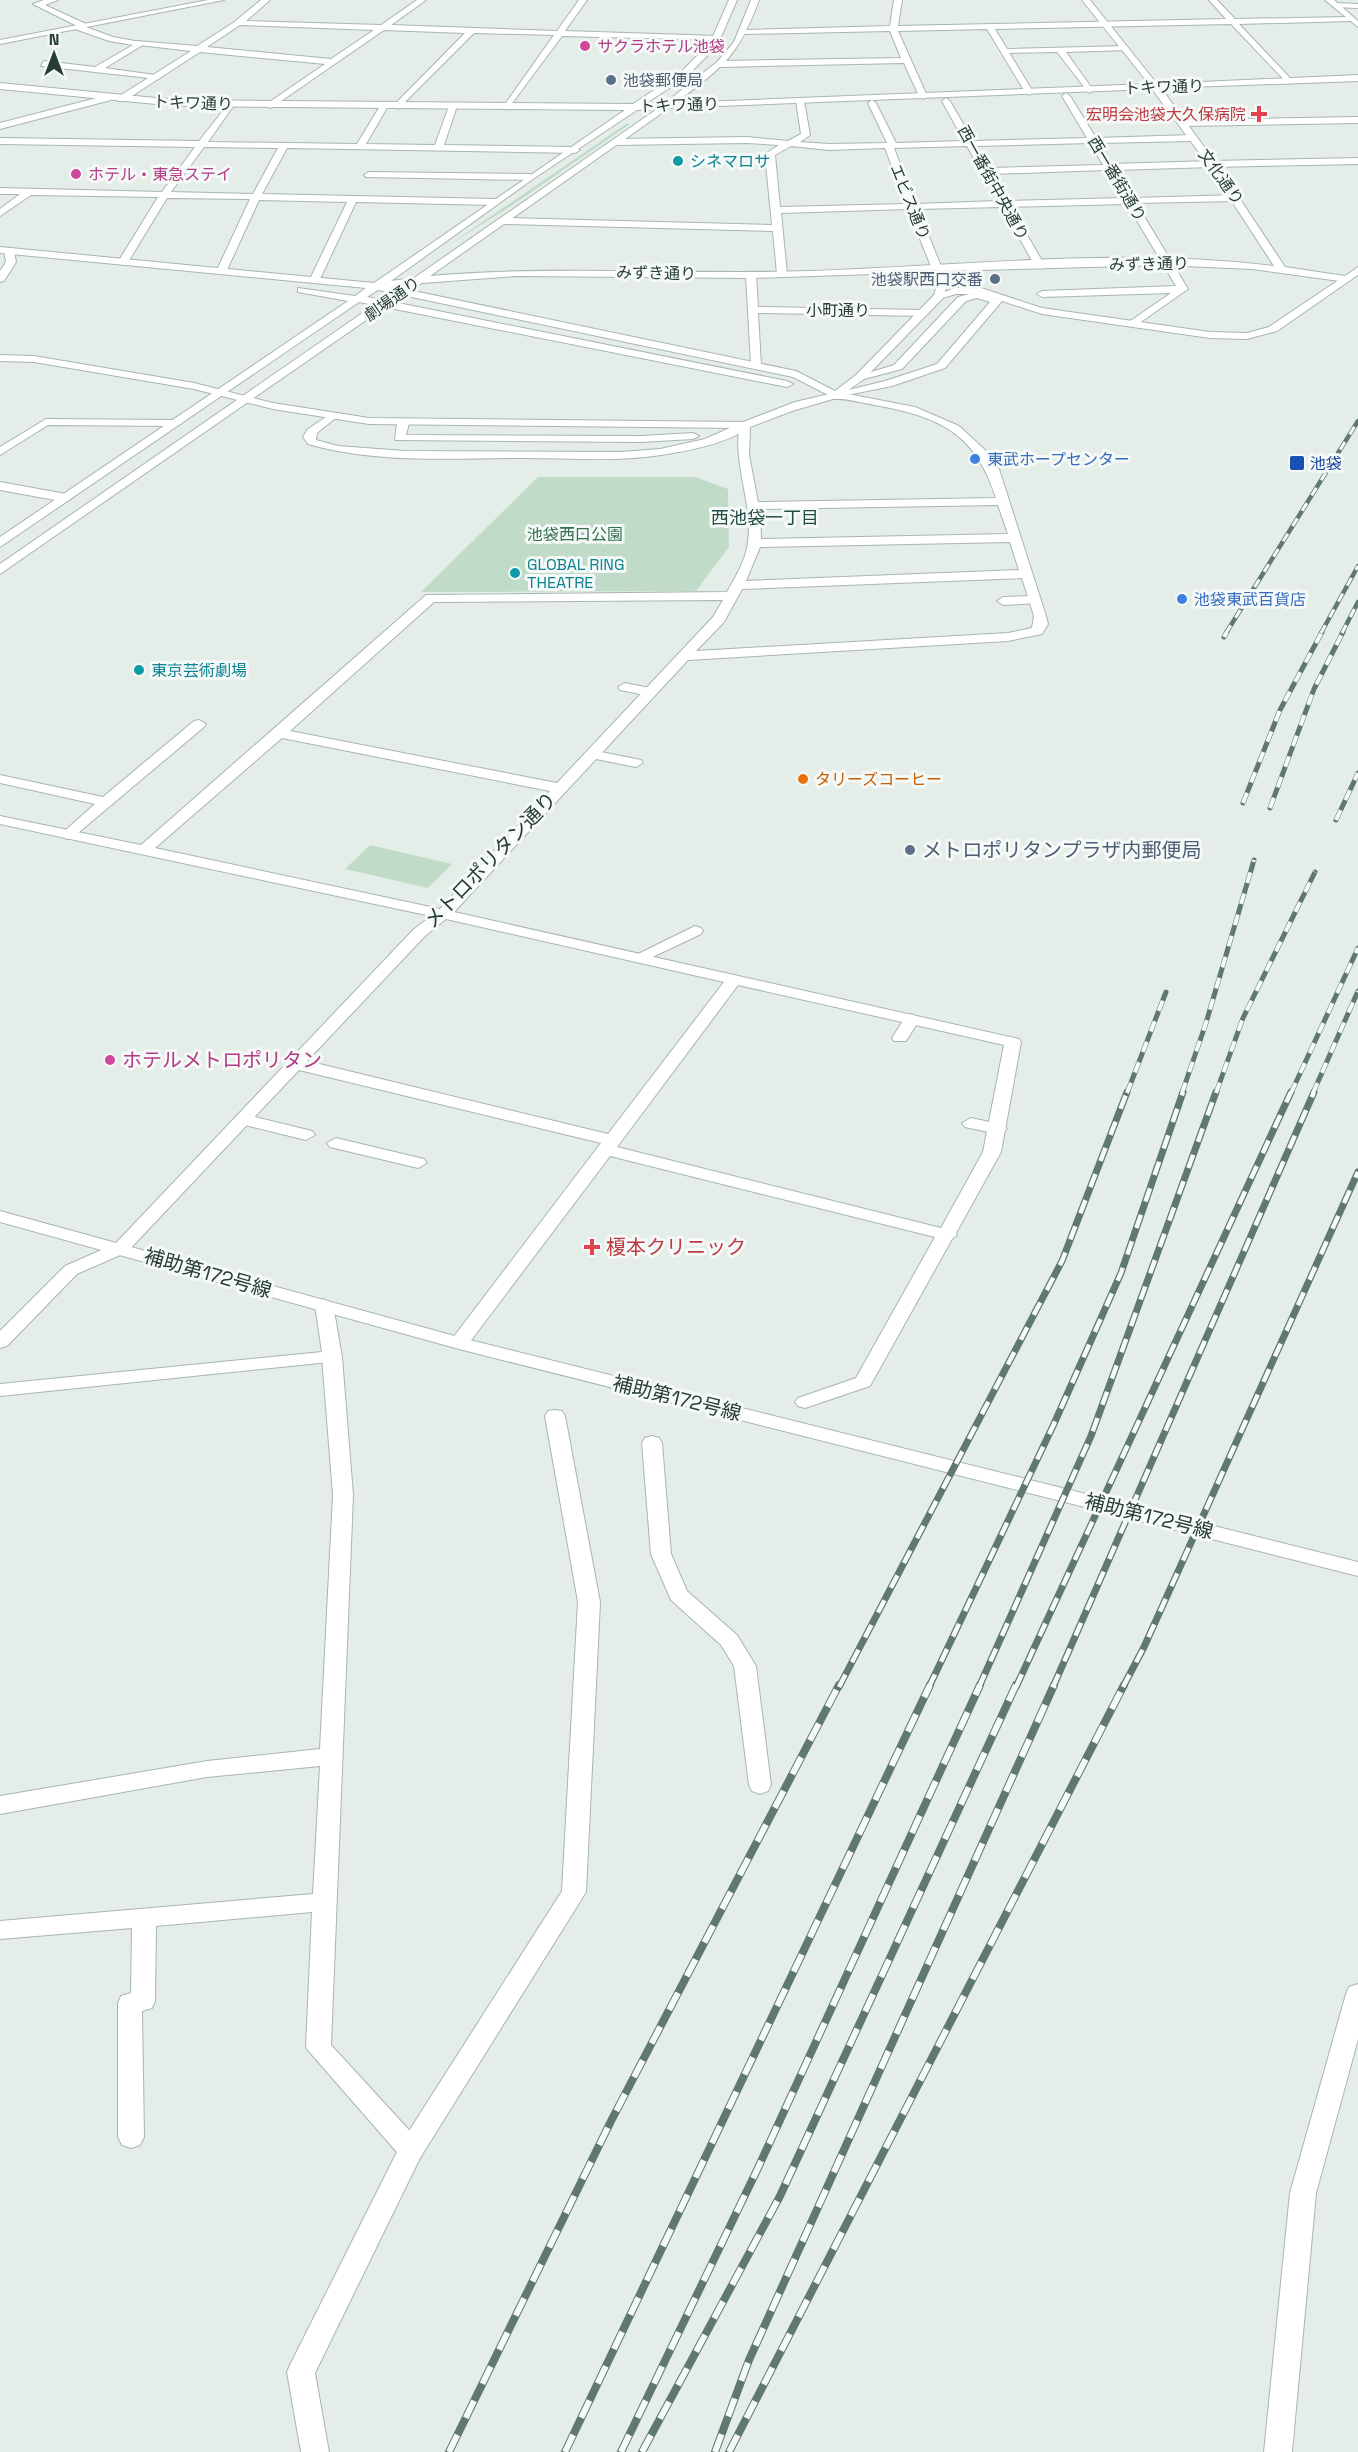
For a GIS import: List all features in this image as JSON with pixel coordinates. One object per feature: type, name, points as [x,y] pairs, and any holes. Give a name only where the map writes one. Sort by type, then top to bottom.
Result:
[{"type":"street","points":[[54,0],[37,4],[112,39],[198,50],[333,62]]},
{"type":"street","points":[[0,42],[220,0]]},
{"type":"street","points":[[121,99],[238,23],[266,0]]},
{"type":"street","points":[[271,105],[423,0]]},
{"type":"street","points":[[507,106],[583,0]]},
{"type":"street","name":"劇場通り","points":[[0,543],[358,298],[530,177],[574,150],[683,75],[718,38],[734,0]]},
{"type":"street","name":"劇場通り","points":[[0,570],[667,106],[720,64],[744,32],[755,0]]},
{"type":"street","points":[[898,0],[893,30],[923,96]]},
{"type":"street","name":"文化通り","points":[[1086,0],[1157,87],[1237,198],[1281,269]]},
{"type":"street","points":[[1213,0],[1288,81]]},
{"type":"street","points":[[1332,3],[1358,6]]},
{"type":"street","points":[[1332,3],[1358,26]]},
{"type":"street","points":[[744,32],[1350,19]]},
{"type":"street","points":[[238,23],[718,38]]},
{"type":"street","points":[[990,27],[1029,92]]},
{"type":"street","points":[[398,106],[472,30]]},
{"type":"street","points":[[98,69],[140,43]]},
{"type":"street","points":[[1005,51],[1126,48]]},
{"type":"street","points":[[1060,50],[1089,90]]},
{"type":"street","points":[[720,64],[907,60]]},
{"type":"street","points":[[44,64],[158,76]]},
{"type":"street","name":"トキワ通り","points":[[0,86],[108,98],[230,105],[638,107],[1358,78]]},
{"type":"street","name":"西一番街通り","points":[[1066,96],[1095,140],[1183,290]]},
{"type":"street","points":[[0,126],[108,98]]},
{"type":"street","points":[[782,274],[770,154],[806,135],[800,100]]},
{"type":"street","name":"西一番街中央通り","points":[[946,101],[1040,266]]},
{"type":"street","name":"エビス通り","points":[[872,103],[892,141],[889,150],[937,269]]},
{"type":"street","points":[[123,262],[163,196],[199,144],[230,105]]},
{"type":"street","points":[[315,279],[367,177],[360,147],[384,106]]},
{"type":"street","points":[[439,147],[453,106]]},
{"type":"street","points":[[1182,123],[1358,120]]},
{"type":"street","points":[[616,142],[747,140],[829,147],[1192,138]]},
{"type":"street","points":[[0,141],[360,147]]},
{"type":"street","points":[[222,270],[255,199],[284,146]]},
{"type":"street","points":[[367,177],[439,147],[574,150]]},
{"type":"street","points":[[987,171],[1358,161]]},
{"type":"street","points":[[367,177],[495,202]]},
{"type":"street","points":[[0,191],[27,194],[255,199],[367,177],[530,177]]},
{"type":"street","points":[[0,213],[27,194]]},
{"type":"street","points":[[776,210],[1237,198]]},
{"type":"street","points":[[504,221],[777,228]]},
{"type":"street","points":[[4,256],[222,270],[375,286],[756,365],[803,377],[836,396]]},
{"type":"street","points":[[0,279],[4,256]]},
{"type":"street","points":[[4,256],[305,290],[387,302],[836,396],[910,408],[946,420],[988,460],[1005,501],[1014,538],[1035,600],[1041,624],[1037,631],[1024,635],[683,656]]},
{"type":"street","name":"みずき通り","points":[[375,286],[421,278],[551,272],[751,275],[1167,263],[1281,269],[1347,279]]},
{"type":"street","points":[[836,396],[860,377],[939,296],[944,282],[937,269]]},
{"type":"street","points":[[939,296],[959,291],[987,292],[1004,296],[1019,305],[1033,309],[1131,324],[1210,335],[1262,333],[1273,329],[1358,270]]},
{"type":"street","points":[[751,275],[756,365]]},
{"type":"street","points":[[1042,294],[1183,290]]},
{"type":"street","points":[[1131,324],[1183,290]]},
{"type":"street","points":[[332,416],[312,431],[309,436],[312,442],[337,449],[405,454],[640,454],[708,442],[788,407],[888,384],[941,366],[997,301],[984,296],[965,297],[898,367],[860,377]]},
{"type":"street","name":"小町通り","points":[[753,310],[924,312]]},
{"type":"street","points":[[0,358],[33,359],[221,392],[332,416],[403,423],[399,438],[667,438],[745,425]]},
{"type":"street","points":[[0,452],[46,422],[176,423]]},
{"type":"street","name":"メトロポリタン通り","points":[[121,1248],[419,933],[443,914],[719,619],[734,591],[754,543],[742,443],[745,425]]},
{"type":"street","points":[[0,486],[66,498]]},
{"type":"street","points":[[751,506],[1005,501]]},
{"type":"street","points":[[754,543],[1014,538]]},
{"type":"street","points":[[142,852],[431,598],[734,591],[1026,574]]},
{"type":"street","points":[[1003,601],[1035,600]]},
{"type":"street","points":[[625,687],[650,692]]},
{"type":"street","points":[[67,835],[199,724]]},
{"type":"street","points":[[279,733],[560,788]]},
{"type":"street","points":[[591,754],[636,763]]},
{"type":"street","points":[[0,779],[106,802]]},
{"type":"street","points":[[0,820],[142,852],[443,914],[1013,1042],[992,1152],[948,1235],[863,1382],[805,1402]]},
{"type":"street","points":[[638,958],[695,931]]},
{"type":"street","points":[[459,1342],[611,1146],[734,980]]},
{"type":"street","points":[[900,1038],[912,1019]]},
{"type":"street","points":[[297,1064],[948,1235]]},
{"type":"street","points":[[243,1119],[306,1135]]},
{"type":"street","points":[[971,1123],[998,1129]]},
{"type":"street","points":[[336,1143],[418,1163]]},
{"type":"street","name":"補助第172号線","points":[[0,1216],[459,1342],[1358,1569]]},
{"type":"street","points":[[0,1342],[71,1270],[121,1248]]},
{"type":"street","points":[[324,1305],[332,1357],[344,1495],[318,2048],[411,2150]]},
{"type":"street","points":[[0,1390],[332,1357]]},
{"type":"street","points":[[315,2452],[301,2372],[411,2150],[574,1892],[589,1602],[555,1416]]},
{"type":"street","points":[[652,1443],[662,1554],[678,1595],[729,1640],[745,1666],[760,1785]]},
{"type":"street","points":[[0,1805],[207,1769],[333,1756]]},
{"type":"street","points":[[0,1930],[324,1902]]},
{"type":"street","points":[[131,2137],[130,2002],[143,2001],[144,1916]]},
{"type":"street","points":[[1278,2452],[1303,2193],[1358,1994]]},
{"type":"green space","points":[[626,124],[630,124],[514,204],[446,247]]},
{"type":"green space","name":"池袋西口公園","points":[[538,477],[695,477],[728,489],[729,547],[696,591],[421,592]]},
{"type":"green space","points":[[370,845],[452,864],[428,888],[345,869]]},
{"type":"water","points":[[598,525],[614,529],[617,535],[599,541],[579,536],[581,529]]},
{"type":"railway","points":[[1226,633],[1358,421]]},
{"type":"railway","points":[[1321,633],[1358,566]]},
{"type":"railway","points":[[1342,633],[1358,602]]},
{"type":"railway","points":[[1224,637],[1227,632]]},
{"type":"railway","points":[[1243,803],[1280,710],[1322,632]]},
{"type":"railway","points":[[1270,808],[1314,689],[1343,632]]},
{"type":"railway","points":[[1336,820],[1358,773]]},
{"type":"railway","points":[[1182,1093],[1206,1023],[1254,860]]},
{"type":"railway","points":[[1216,1093],[1243,1018],[1315,872]]},
{"type":"railway","points":[[1291,1093],[1358,948]]},
{"type":"railway","points":[[1313,1093],[1358,991]]},
{"type":"railway","points":[[1127,1093],[1166,992]]},
{"type":"railway","points":[[839,1687],[1062,1261],[1127,1092]]},
{"type":"railway","points":[[929,1687],[1053,1426],[1121,1273],[1183,1092]]},
{"type":"railway","points":[[979,1687],[1091,1436],[1216,1092]]},
{"type":"railway","points":[[1016,1687],[1291,1092]]},
{"type":"railway","points":[[1053,1687],[1314,1092]]},
{"type":"railway","points":[[1123,1687],[1144,1647],[1358,1172]]},
{"type":"railway","points":[[449,2452],[611,2121],[839,1685]]},
{"type":"railway","points":[[565,2452],[930,1685]]},
{"type":"railway","points":[[621,2452],[758,2168],[980,1685]]},
{"type":"railway","points":[[642,2452],[780,2196],[1016,1685]]},
{"type":"railway","points":[[715,2452],[749,2360],[1054,1685]]},
{"type":"railway","points":[[729,2452],[1124,1685]]},
{"type":"place","name":"サクラホテル池袋","points":[[585,46]]},
{"type":"place","name":"池袋郵便局","points":[[611,80]]},
{"type":"place","name":"宏明会池袋大久保病院","points":[[1259,114]]},
{"type":"place","name":"シネマロサ","points":[[678,161]]},
{"type":"place","name":"ホテル・東急ステイ","points":[[76,174]]},
{"type":"place","name":"池袋駅西口交番","points":[[995,279]]},
{"type":"place","name":"東武ホープセンター","points":[[975,459]]},
{"type":"place","name":"池袋","points":[[1297,463]]},
{"type":"place","name":"GLOBAL RING THEATRE","points":[[515,573]]},
{"type":"place","name":"池袋東武百貨店","points":[[1182,599]]},
{"type":"place","name":"東京芸術劇場","points":[[139,670]]},
{"type":"place","name":"タリーズコーヒー","points":[[803,779]]},
{"type":"place","name":"メトロポリタンプラザ内郵便局","points":[[910,850]]},
{"type":"place","name":"ホテルメトロポリタン","points":[[110,1060]]},
{"type":"place","name":"榎本クリニック","points":[[592,1247]]},
{"type":"district","name":"西池袋一丁目","points":[[765,517]]}]
